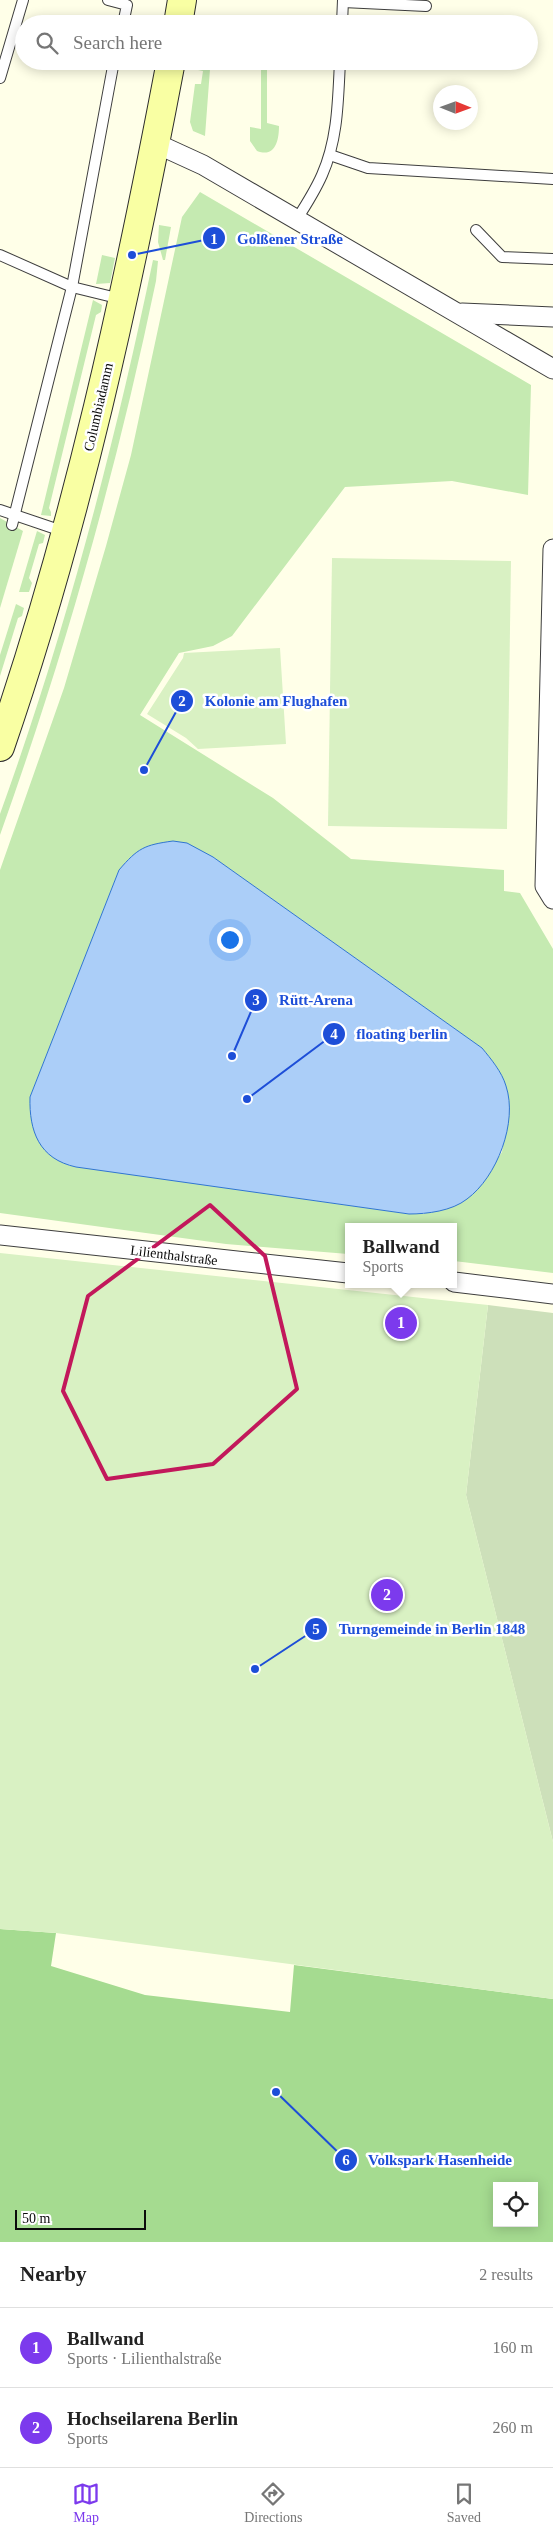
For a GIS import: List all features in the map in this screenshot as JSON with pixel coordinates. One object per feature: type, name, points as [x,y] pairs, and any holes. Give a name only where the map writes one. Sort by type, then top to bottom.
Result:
[{"type":"main road","points":[[180,15],[182,0]]},
{"type":"main road","name":"Columbiadamm","points":[[0,747],[66,532],[91,437],[123,299],[169,70]]},
{"type":"street","points":[[155,143],[195,160],[553,369]]},
{"type":"street","points":[[458,312],[553,317]]},
{"type":"street","points":[[553,549],[545,866],[545,886],[553,899]]},
{"type":"street","name":"Lilienthalstraße","points":[[0,1235],[345,1273]]},
{"type":"street","points":[[457,1282],[553,1294]]},
{"type":"lane","points":[[19,15],[23,0]]},
{"type":"lane","points":[[108,0],[127,3]]},
{"type":"lane","points":[[342,15],[343,1],[426,6]]},
{"type":"lane","points":[[0,78],[15,27]]},
{"type":"lane","points":[[13,520],[72,287],[112,70]]},
{"type":"lane","points":[[297,219],[322,176],[330,155],[337,120],[340,70]]},
{"type":"lane","points":[[330,155],[368,168],[553,179]]},
{"type":"lane","points":[[476,230],[502,257],[553,259]]},
{"type":"lane","points":[[0,255],[72,287],[123,299]]},
{"type":"lane","points":[[0,510],[13,520],[66,532]]},
{"type":"highlighted area","points":[[210,1205],[265,1256],[297,1389],[213,1464],[107,1479],[63,1391],[88,1296]]},
{"type":"green space","points":[[198,70],[210,70],[205,136],[193,131],[190,122],[195,84],[201,84],[203,71]]},
{"type":"green space","points":[[261,70],[267,70],[267,123],[279,126],[275,147],[263,153],[257,151],[250,141],[250,127],[261,129]]},
{"type":"green space","points":[[200,192],[531,385],[528,495],[452,481],[345,487],[232,636],[213,646],[179,653],[140,715],[273,798],[351,859],[504,870],[504,891],[520,893],[553,949],[553,1273],[457,1261],[457,1223],[345,1223],[345,1254],[226,1244],[0,1213],[0,870],[64,688],[131,455],[182,217]],"holes":[[[213,857],[482,1048],[497,1067],[506,1086],[509,1106],[502,1152],[477,1189],[424,1214],[409,1214],[67,1165],[30,1114],[30,1097],[119,870]]]},
{"type":"green space","points":[[159,225],[171,227],[165,260],[163,260],[158,242]]},
{"type":"green space","points":[[102,255],[115,258],[110,283],[96,284]]},
{"type":"green space","points":[[153,260],[158,261],[156,281],[107,491],[68,629],[0,835],[0,814],[46,678],[105,470]]},
{"type":"green space","points":[[93,300],[102,305],[101,312],[96,315],[49,508],[51,516],[41,515]]},
{"type":"green space","points":[[0,518],[23,531],[0,608]]},
{"type":"green space","points":[[37,531],[45,535],[43,543],[39,544],[29,578],[32,583],[29,592],[19,592]]},
{"type":"green space","points":[[332,558],[511,561],[507,829],[328,826]]},
{"type":"green space","points":[[16,604],[24,608],[22,616],[18,618],[0,676],[0,655]]},
{"type":"green space","points":[[280,648],[286,744],[198,749],[186,738],[147,714],[183,658],[184,653]]},
{"type":"green space","points":[[0,1253],[488,1305],[466,1495],[553,1842],[553,1999],[56,1933],[0,1929]]},
{"type":"green space","points":[[488,1305],[553,1313],[553,1842],[466,1495]]},
{"type":"green space","points":[[0,1929],[56,1933],[51,1966],[145,1995],[290,2012],[294,1965],[553,1999],[553,2242],[0,2242]]},
{"type":"water","points":[[173,841],[187,843],[213,857],[482,1048],[496,1066],[506,1086],[509,1100],[509,1116],[507,1132],[496,1163],[478,1189],[467,1199],[447,1209],[409,1214],[76,1167],[63,1163],[45,1150],[34,1132],[30,1097],[119,870],[131,857],[142,849],[155,844]]},
{"type":"place","name":"Golßener Straße","points":[[132,255]]},
{"type":"place","name":"Kolonie am Flughafen","points":[[144,770]]},
{"type":"place","name":"Rütt-Arena","points":[[232,1056]]},
{"type":"place","name":"floating berlin","points":[[247,1099]]},
{"type":"place","name":"Ballwand","points":[[401,1323]]},
{"type":"place","name":"Hochseilarena Berlin","points":[[387,1595]]},
{"type":"place","name":"Turngemeinde in Berlin 1848","points":[[255,1669]]},
{"type":"place","name":"Volkspark Hasenheide","points":[[276,2092]]}]
